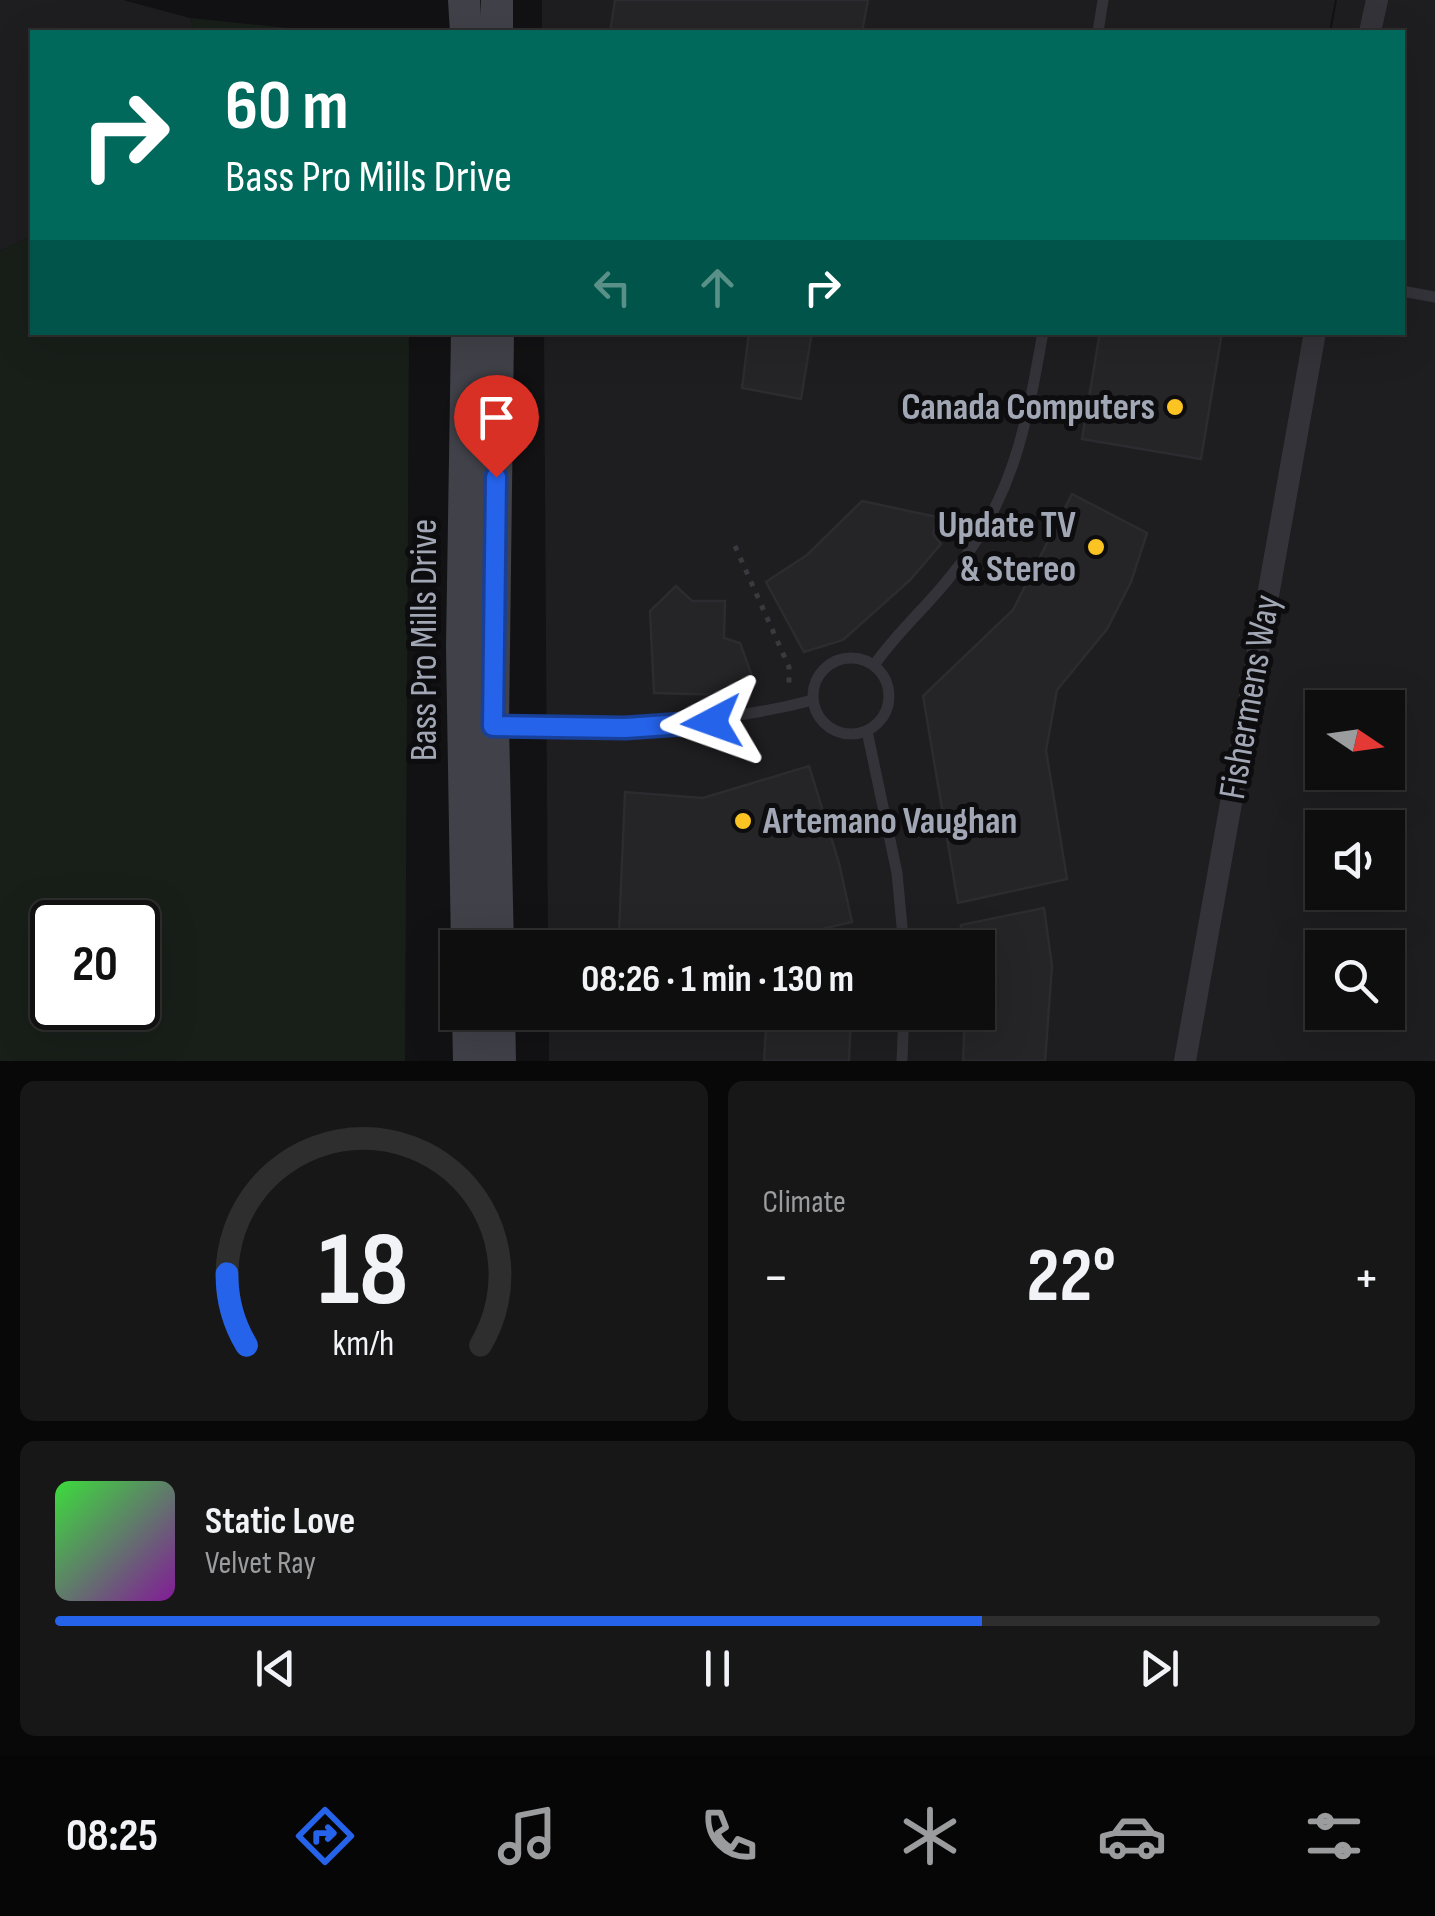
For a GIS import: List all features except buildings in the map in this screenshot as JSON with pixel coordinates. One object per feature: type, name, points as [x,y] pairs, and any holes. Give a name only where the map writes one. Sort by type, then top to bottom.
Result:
[{"type":"street","points":[[464,0],[466,30]]},
{"type":"street","points":[[497,0],[497,30]]},
{"type":"street","points":[[1370,30],[1377,0]]},
{"type":"street","name":"Bass Pro Mills Drive","points":[[467,335],[462,647],[467,930]]},
{"type":"street","name":"Bass Pro Mills Drive","points":[[498,335],[493,726],[498,930]]},
{"type":"street","name":"Fishermens Way","points":[[1185,1061],[1315,335]]},
{"type":"street","points":[[468,1030],[469,1061]]},
{"type":"street","points":[[499,1030],[500,1061]]},
{"type":"lane","points":[[1098,30],[1104,0]]},
{"type":"lane","points":[[1405,292],[1435,297]]},
{"type":"lane","points":[[875,664],[946,583],[1000,503],[1028,421],[1042,335]]},
{"type":"lane","points":[[849,657],[875,664],[889,686],[890,700],[878,724],[867,731],[840,733],[828,727],[813,700],[817,678],[836,660],[849,657]]},
{"type":"lane","points":[[493,726],[712,722],[813,700]]},
{"type":"lane","points":[[867,731],[897,872],[902,930]]},
{"type":"lane","points":[[902,1061],[903,1030]]},
{"type":"path","points":[[735,546],[789,667],[790,706]]},
{"type":"shaded area","points":[[0,0],[123,0],[190,18],[194,30],[30,30],[30,237],[0,251]]},
{"type":"shaded area","points":[[542,0],[1335,0],[1329,30],[542,30]]},
{"type":"shaded area","points":[[1337,0],[1435,0],[1435,1061],[549,1061],[549,1030],[995,1030],[995,930],[548,930],[544,335],[1405,335],[1405,30],[1331,30]]},
{"type":"shaded area","points":[[190,18],[307,30],[194,30]]},
{"type":"shaded area","points":[[30,237],[30,335],[409,335],[405,1061],[0,1061],[0,251]]},
{"type":"place","name":"Canada Computers","points":[[1175,407]]},
{"type":"place","name":"Update TV & Stereo","points":[[1096,547]]},
{"type":"place","name":"Artemano Vaughan","points":[[743,821]]},
{"type":"route","points":[[496,477],[493,726],[625,728],[712,722]]}]
